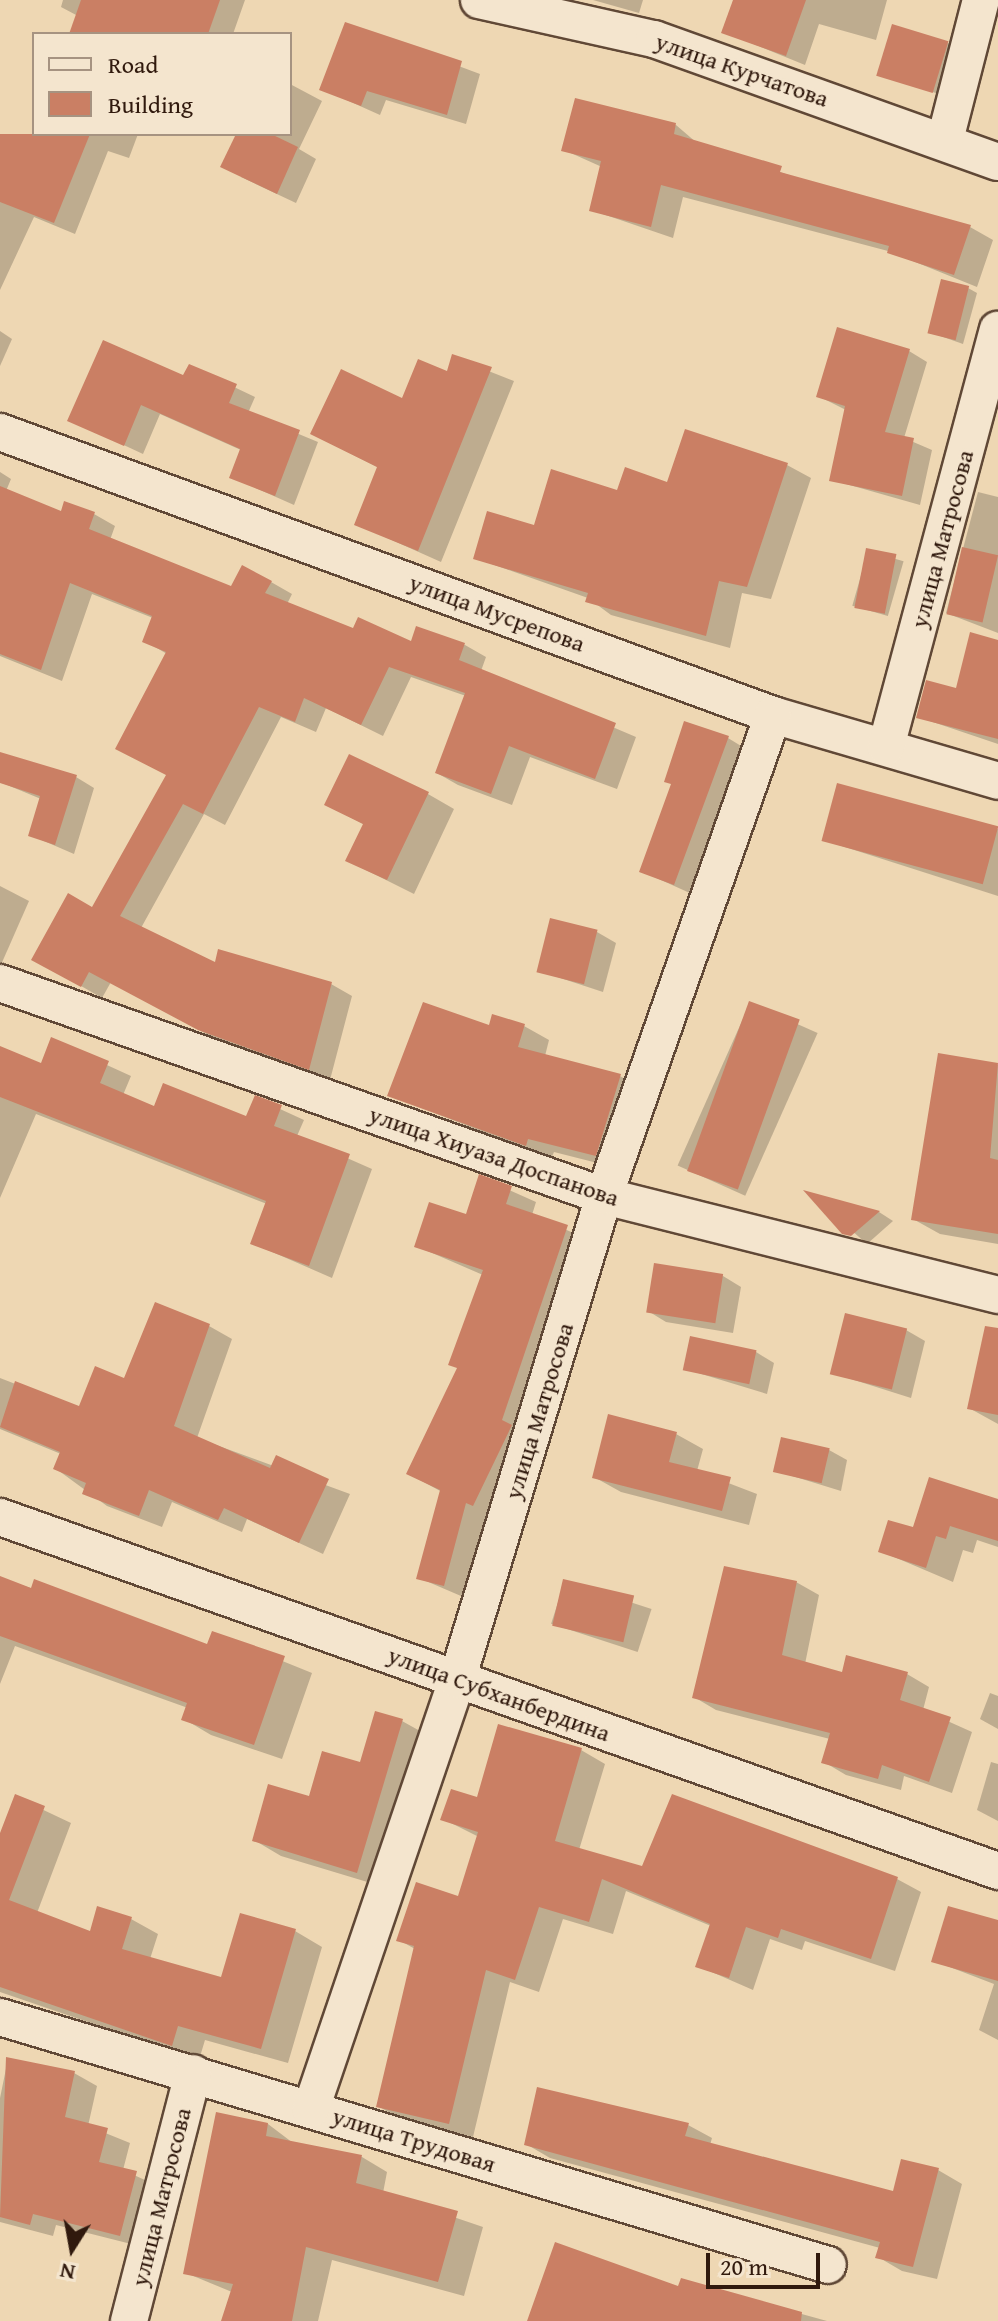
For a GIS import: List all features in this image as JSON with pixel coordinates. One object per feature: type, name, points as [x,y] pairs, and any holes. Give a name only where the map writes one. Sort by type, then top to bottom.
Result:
[{"type":"street","name":"улица Курчатова","points":[[479,0],[654,39],[945,140],[998,162]]},
{"type":"street","points":[[945,140],[981,0]]},
{"type":"street","name":"улица Матросова","points":[[886,747],[998,330]]},
{"type":"street","name":"улица Мусрепова","points":[[0,432],[773,715],[998,781]]},
{"type":"street","name":"улица Матросова","points":[[311,2109],[457,1680],[604,1196],[773,715]]},
{"type":"street","name":"улица Хиуаза Доспанова","points":[[0,983],[604,1196],[998,1295]]},
{"type":"street","name":"улица Субханбердина","points":[[0,1517],[998,1871]]},
{"type":"street","name":"улица Трудовая","points":[[0,2017],[828,2265]]},
{"type":"street","name":"улица Матросова","points":[[129,2321],[193,2073]]},
{"type":"building","points":[[81,0],[220,0],[209,32],[70,32]]},
{"type":"building","points":[[733,0],[806,0],[786,56],[721,33]]},
{"type":"building","points":[[345,22],[462,61],[447,115],[367,91],[361,106],[319,90]]},
{"type":"building","points":[[892,24],[948,41],[933,93],[876,76]]},
{"type":"building","points":[[575,98],[676,123],[674,134],[782,166],[780,172],[971,225],[954,275],[887,253],[889,246],[661,185],[651,227],[589,211],[601,161],[561,151]]},
{"type":"building","points":[[0,134],[89,136],[54,223],[0,202]]},
{"type":"building","points":[[235,136],[275,136],[298,147],[277,194],[220,167]]},
{"type":"building","points":[[941,279],[969,286],[956,340],[927,333]]},
{"type":"building","points":[[837,327],[910,349],[885,432],[914,438],[902,496],[829,481],[845,406],[816,397]]},
{"type":"building","points":[[103,340],[183,375],[189,364],[237,384],[229,403],[300,430],[275,496],[229,478],[240,449],[141,405],[124,446],[67,421]]},
{"type":"building","points":[[452,354],[492,367],[418,551],[354,525],[377,467],[310,434],[341,369],[402,398],[418,359],[447,371]]},
{"type":"building","points":[[685,429],[788,463],[747,587],[719,581],[706,636],[585,602],[588,593],[473,559],[487,511],[534,525],[551,469],[617,490],[625,467],[667,482]]},
{"type":"building","points":[[0,486],[61,511],[64,501],[95,512],[89,529],[231,586],[242,565],[272,581],[265,593],[353,628],[358,617],[411,641],[416,626],[465,643],[459,660],[616,723],[595,779],[509,746],[491,794],[435,773],[465,693],[389,667],[361,725],[304,698],[295,722],[259,707],[203,814],[183,804],[120,916],[215,962],[218,949],[332,982],[309,1070],[198,1030],[89,972],[81,987],[31,960],[68,893],[92,907],[166,775],[115,749],[166,652],[142,642],[152,616],[70,583],[41,670],[0,654]]},
{"type":"building","points":[[962,547],[998,555],[983,623],[946,614]]},
{"type":"building","points":[[866,548],[896,554],[885,614],[854,608]]},
{"type":"building","points":[[970,632],[998,640],[998,739],[916,718],[926,680],[956,688]]},
{"type":"building","points":[[684,721],[729,736],[674,885],[639,872],[671,784],[664,782]]},
{"type":"building","points":[[0,752],[77,775],[55,845],[28,836],[40,796],[0,783]]},
{"type":"building","points":[[349,754],[429,792],[387,880],[345,861],[363,824],[324,805]]},
{"type":"building","points":[[837,783],[998,826],[983,884],[821,841]]},
{"type":"building","points":[[550,918],[598,930],[584,984],[536,972]]},
{"type":"building","points":[[749,1001],[800,1019],[738,1190],[687,1171]]},
{"type":"building","points":[[423,1002],[489,1025],[492,1014],[525,1024],[518,1047],[621,1074],[596,1156],[528,1139],[526,1146],[387,1096]]},
{"type":"building","points":[[51,1037],[109,1061],[100,1083],[154,1106],[163,1083],[246,1116],[255,1095],[282,1105],[274,1126],[350,1154],[309,1266],[250,1244],[266,1201],[0,1097],[0,1046],[41,1063]]},
{"type":"building","points":[[938,1053],[998,1063],[990,1158],[998,1160],[998,1234],[911,1220]]},
{"type":"building","points":[[479,1174],[512,1186],[506,1204],[568,1225],[502,1420],[512,1425],[473,1506],[466,1503],[444,1586],[416,1579],[440,1490],[406,1474],[457,1368],[448,1365],[483,1270],[414,1247],[429,1202],[466,1214]]},
{"type":"building","points":[[803,1190],[880,1211],[851,1236],[842,1234]]},
{"type":"building","points":[[654,1263],[723,1274],[715,1323],[646,1312]]},
{"type":"building","points":[[155,1302],[210,1324],[174,1426],[270,1468],[276,1455],[329,1479],[299,1543],[224,1508],[218,1520],[149,1490],[139,1516],[82,1494],[86,1483],[53,1469],[60,1452],[0,1427],[15,1381],[79,1406],[95,1366],[124,1378]]},
{"type":"building","points":[[845,1313],[907,1328],[892,1390],[830,1374]]},
{"type":"building","points":[[985,1326],[998,1328],[998,1415],[967,1409]]},
{"type":"building","points":[[690,1336],[757,1350],[749,1384],[683,1370]]},
{"type":"building","points":[[608,1414],[677,1432],[669,1462],[731,1477],[722,1511],[592,1478]]},
{"type":"building","points":[[781,1437],[830,1448],[822,1483],[773,1472]]},
{"type":"building","points":[[929,1477],[998,1499],[998,1541],[950,1526],[946,1539],[936,1536],[926,1568],[878,1552],[888,1520],[913,1527]]},
{"type":"building","points":[[724,1566],[797,1581],[782,1655],[842,1672],[846,1655],[908,1672],[900,1700],[951,1717],[929,1782],[882,1765],[878,1779],[821,1763],[830,1733],[692,1698]]},
{"type":"building","points":[[0,1576],[31,1588],[34,1579],[207,1644],[212,1631],[285,1656],[254,1745],[181,1720],[187,1703],[0,1636]]},
{"type":"building","points":[[563,1579],[634,1595],[623,1642],[552,1626]]},
{"type":"building","points":[[375,1711],[403,1719],[357,1873],[252,1841],[268,1784],[309,1796],[322,1751],[360,1762]]},
{"type":"building","points":[[498,1724],[582,1748],[555,1841],[642,1866],[672,1794],[898,1877],[871,1959],[781,1929],[778,1938],[746,1927],[729,1978],[695,1967],[710,1924],[602,1879],[589,1922],[539,1907],[515,1980],[486,1970],[449,2124],[376,2107],[414,1946],[396,1941],[416,1882],[458,1896],[478,1832],[440,1820],[451,1789],[477,1797]]},
{"type":"building","points":[[15,1794],[45,1806],[9,1900],[90,1931],[97,1906],[132,1917],[122,1949],[221,1977],[240,1913],[296,1929],[261,2049],[178,2026],[172,2046],[0,1987],[0,1833]]},
{"type":"building","points":[[948,1906],[998,1920],[998,1981],[931,1962]]},
{"type":"building","points":[[6,2057],[75,2071],[65,2117],[108,2128],[99,2162],[137,2171],[120,2236],[33,2214],[30,2225],[0,2217]]},
{"type":"building","points":[[537,2087],[689,2123],[685,2136],[893,2191],[901,2159],[939,2168],[913,2267],[875,2258],[880,2242],[524,2145]]},
{"type":"building","points":[[216,2112],[268,2123],[266,2136],[362,2155],[356,2183],[458,2211],[438,2282],[306,2247],[292,2321],[221,2321],[233,2284],[183,2274]]},
{"type":"building","points":[[555,2242],[678,2286],[681,2278],[802,2312],[801,2321],[527,2321]]}]
